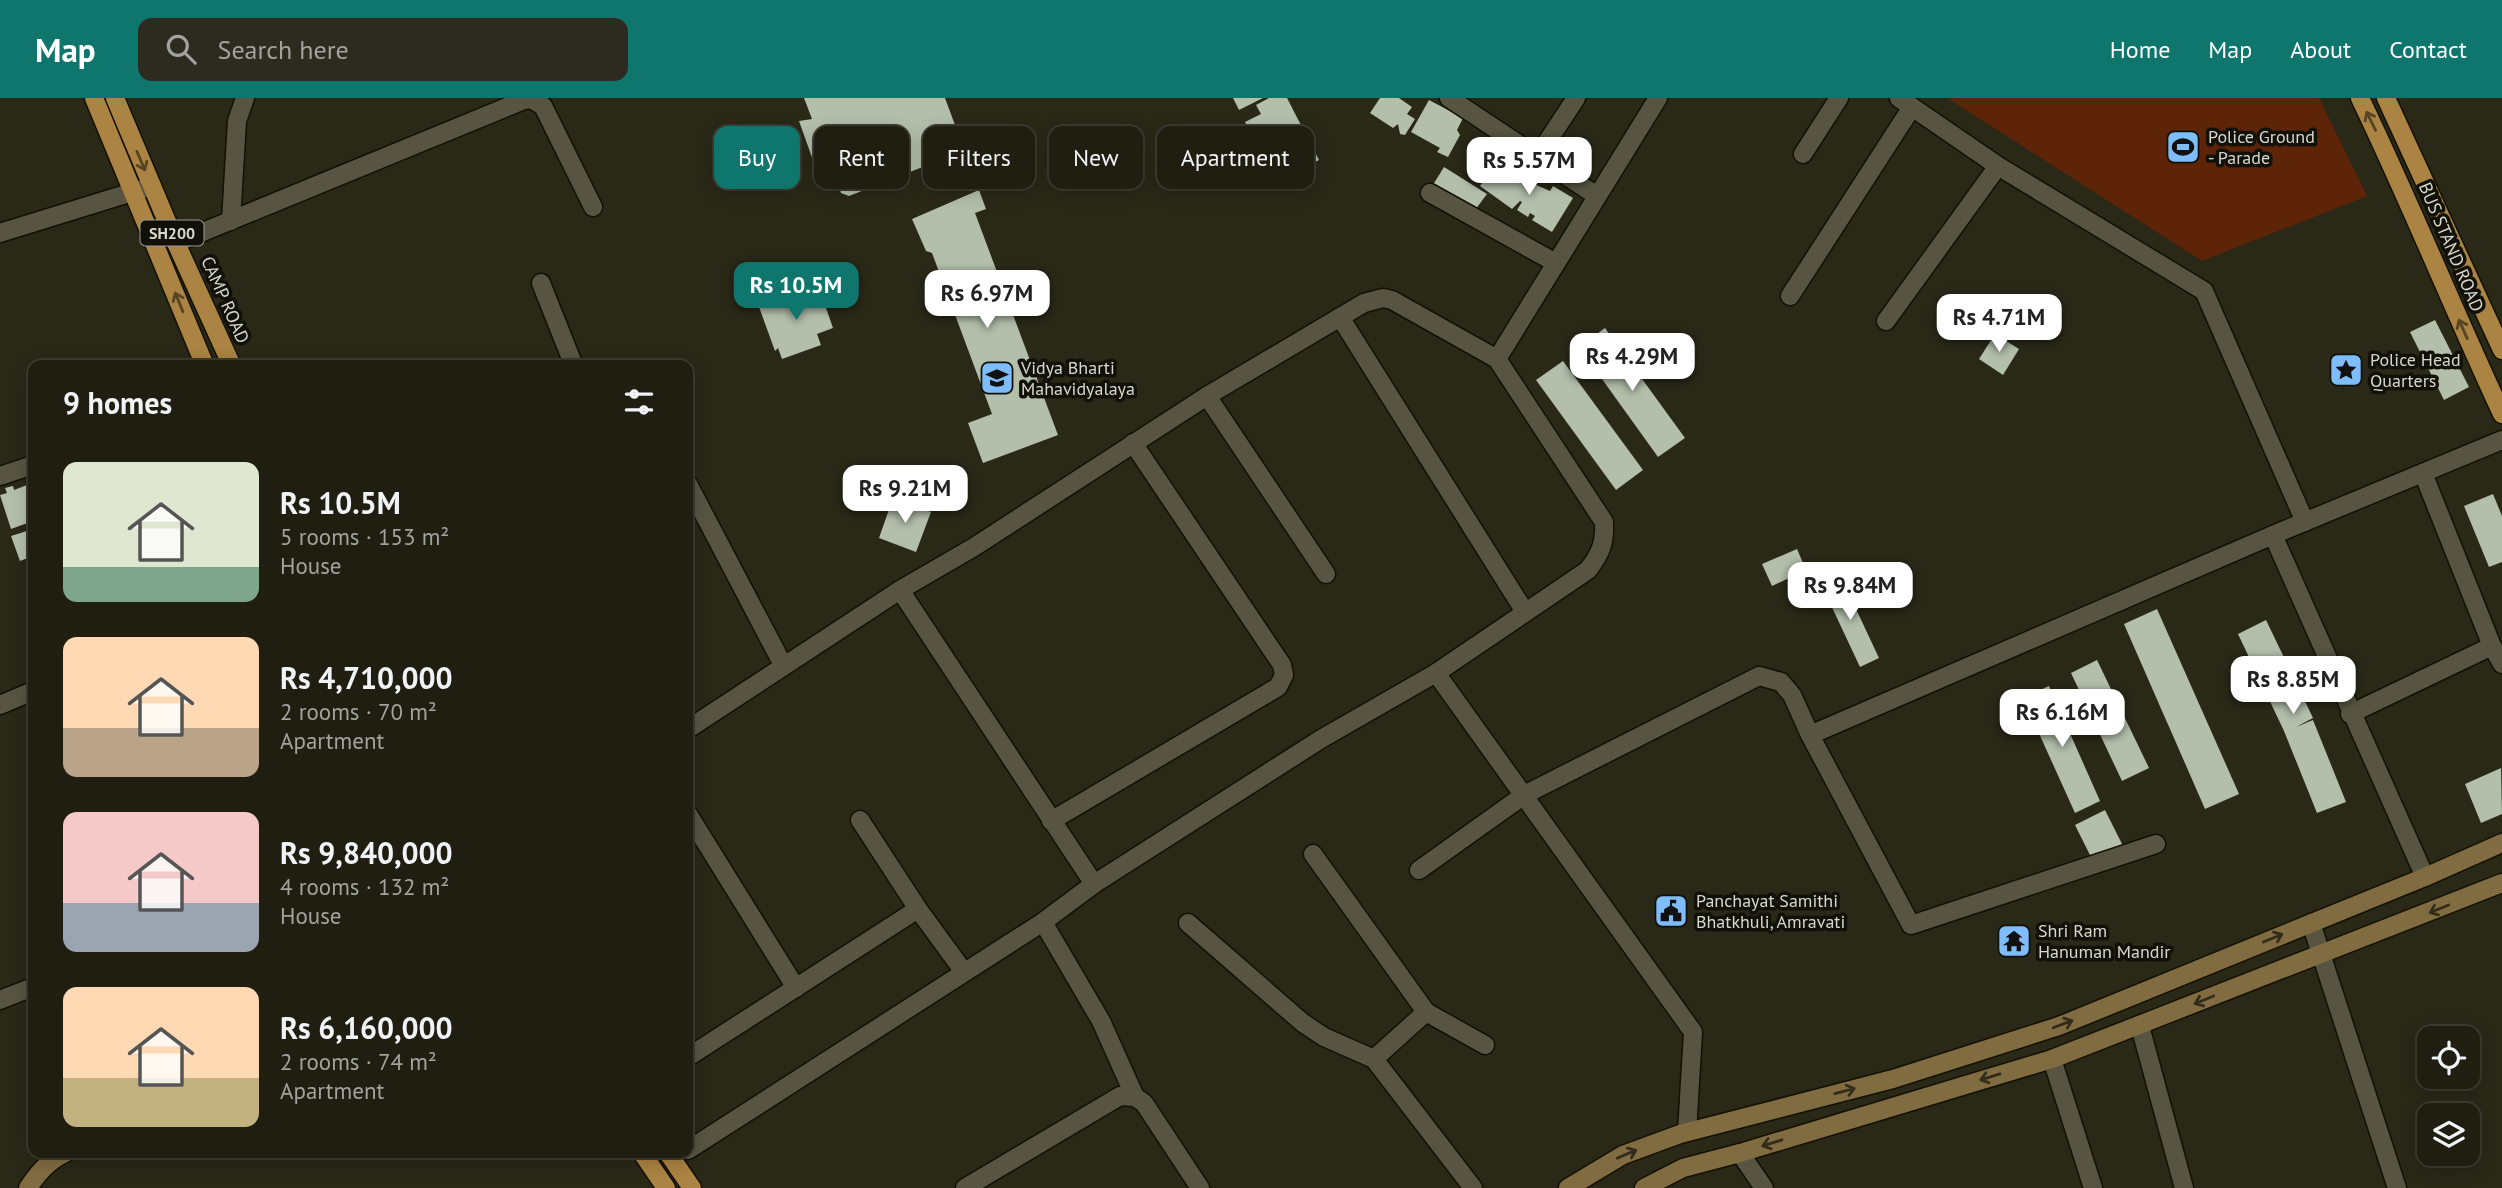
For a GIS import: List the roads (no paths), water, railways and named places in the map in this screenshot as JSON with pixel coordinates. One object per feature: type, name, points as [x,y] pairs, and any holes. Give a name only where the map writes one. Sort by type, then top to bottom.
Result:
[{"type":"main road","name":"SH200","points":[[94,98],[131,193],[153,239],[203,360]]},
{"type":"main road","name":"CAMP ROAD","points":[[115,98],[229,360]]},
{"type":"main road","name":"BUS STAND ROAD","points":[[2360,98],[2402,186],[2464,333],[2502,414]]},
{"type":"main road","name":"BUS STAND ROAD","points":[[2386,98],[2502,350]]},
{"type":"main road","points":[[645,1158],[666,1188]]},
{"type":"main road","points":[[680,1158],[692,1188]]},
{"type":"street","points":[[231,221],[237,121],[245,98]]},
{"type":"street","points":[[1449,98],[1597,196]]},
{"type":"street","points":[[1538,156],[1576,98]]},
{"type":"street","points":[[1497,359],[1658,98]]},
{"type":"street","points":[[1803,154],[1839,98]]},
{"type":"street","points":[[176,243],[531,99],[543,106],[593,207]]},
{"type":"street","points":[[1790,296],[1906,102],[1998,166],[2204,291],[2305,522]]},
{"type":"street","points":[[1886,321],[1998,166]]},
{"type":"street","points":[[0,233],[152,186]]},
{"type":"street","points":[[1430,194],[1556,263]]},
{"type":"street","points":[[541,283],[572,360]]},
{"type":"street","points":[[693,726],[783,665],[900,590],[974,547],[1207,396],[1374,299],[1392,300],[1497,359],[1604,522],[1605,540],[1601,553],[1588,570],[1436,673],[1321,739],[1094,884],[1044,922],[693,1144]]},
{"type":"street","points":[[1340,317],[1525,612]]},
{"type":"street","points":[[1207,396],[1326,574]]},
{"type":"street","points":[[1810,735],[2273,535],[2502,440]]},
{"type":"street","points":[[1051,821],[1278,687],[1284,675],[1282,665],[1133,443]]},
{"type":"street","points":[[0,475],[28,467]]},
{"type":"street","points":[[2423,473],[2491,646],[2502,664]]},
{"type":"street","points":[[693,494],[783,665]]},
{"type":"street","points":[[2273,535],[2350,714],[2425,877]]},
{"type":"street","points":[[900,590],[1094,884]]},
{"type":"street","points":[[2350,714],[2491,646]]},
{"type":"street","points":[[1436,673],[1693,1032],[1687,1132]]},
{"type":"street","points":[[1419,870],[1524,795],[1759,676],[1781,681],[1792,695],[1810,735],[1911,925],[2156,844]]},
{"type":"street","points":[[0,705],[28,693]]},
{"type":"street","points":[[860,820],[918,909],[964,972]]},
{"type":"street","points":[[693,822],[796,988]]},
{"type":"street","points":[[1568,1188],[1623,1155],[1687,1132],[1893,1079],[2059,1026],[2502,843]]},
{"type":"street","points":[[1313,854],[1426,1012],[1485,1045]]},
{"type":"street","points":[[1644,1188],[1683,1168],[2052,1059],[2502,883]]},
{"type":"street","points":[[693,1054],[918,909]]},
{"type":"street","points":[[1044,922],[1101,1021],[1135,1097],[1143,1103],[1200,1188]]},
{"type":"street","points":[[1188,923],[1303,1023],[1324,1037],[1374,1059],[1473,1188]]},
{"type":"street","points":[[2311,923],[2397,1188]]},
{"type":"street","points":[[0,1000],[28,989]]},
{"type":"street","points":[[1374,1059],[1426,1012]]},
{"type":"street","points":[[2140,1026],[2184,1188]]},
{"type":"street","points":[[2052,1059],[2093,1188]]},
{"type":"street","points":[[965,1188],[1120,1097],[1135,1097]]},
{"type":"street","points":[[1740,1153],[1764,1188]]},
{"type":"street","points":[[28,1188],[38,1173],[56,1158]]},
{"type":"place","name":"Police Ground - Parade","points":[[2183,147]]},
{"type":"place","name":"Police Head Quarters","points":[[2346,370]]},
{"type":"place","name":"Vidya Bharti Mahavidyalaya","points":[[997,378]]},
{"type":"place","name":"Panchayat Samithi Bhatkhuli, Amravati","points":[[1671,911]]},
{"type":"place","name":"Shri Ram Hanuman Mandir","points":[[2014,941]]}]
